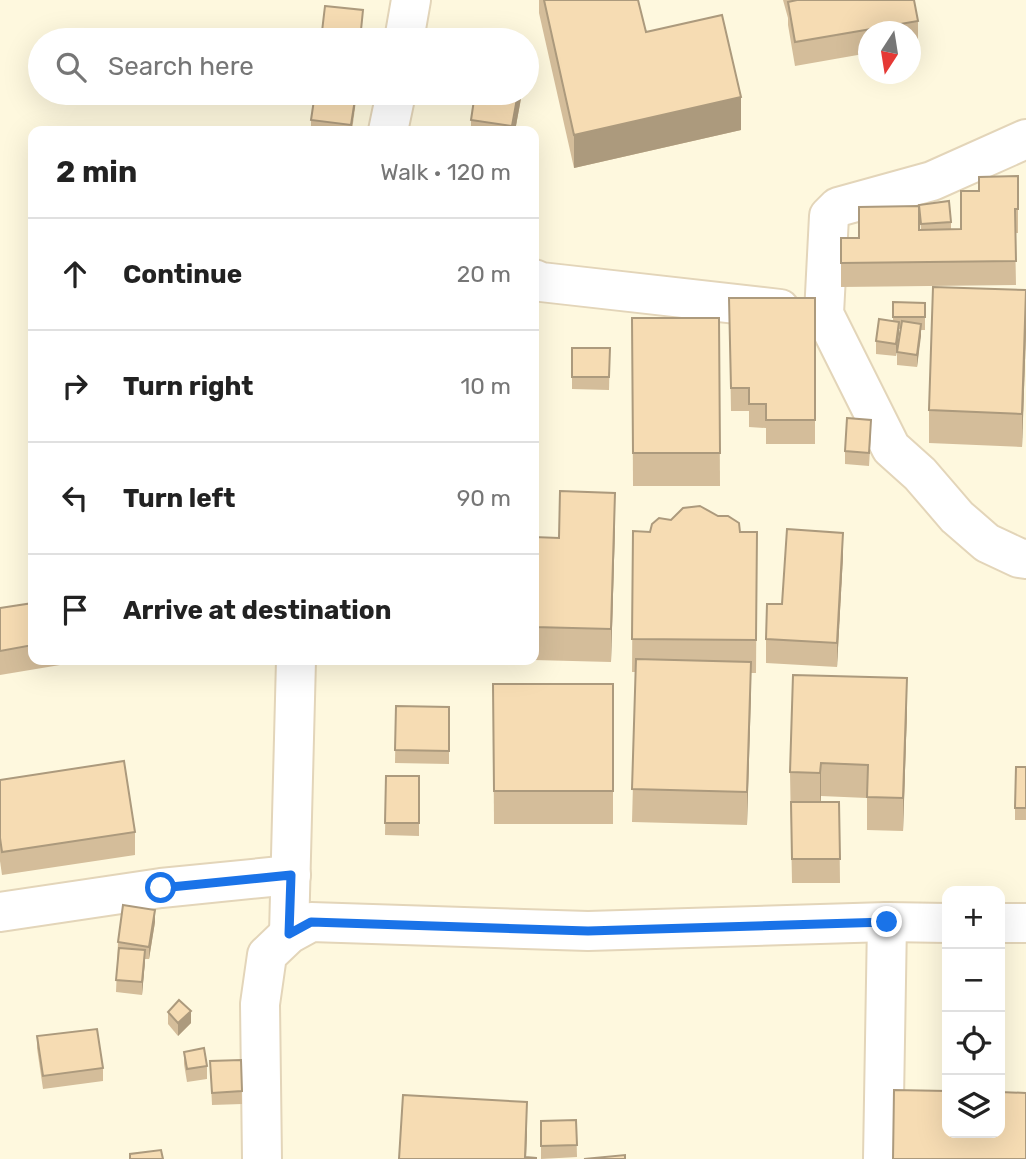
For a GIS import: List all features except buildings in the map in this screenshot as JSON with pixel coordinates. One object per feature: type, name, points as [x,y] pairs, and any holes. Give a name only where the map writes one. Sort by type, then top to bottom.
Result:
[{"type":"street","points":[[406,28],[411,0]]},
{"type":"street","points":[[389,126],[393,105]]},
{"type":"street","points":[[1026,139],[932,181],[838,207],[829,216],[824,314],[891,448],[920,474],[957,517],[987,543],[1026,559]]},
{"type":"street","points":[[539,281],[824,314]]},
{"type":"street","points":[[289,934],[296,665]]},
{"type":"street","points":[[0,912],[161,888],[291,875]]},
{"type":"street","points":[[262,1159],[260,1003],[267,955],[289,934],[311,922],[588,931],[887,922],[942,923]]},
{"type":"street","points":[[883,1159],[887,922]]},
{"type":"street","points":[[1005,923],[1026,923]]},
{"type":"route","points":[[161,888],[291,875],[289,934],[311,922],[588,931],[887,922]]}]
